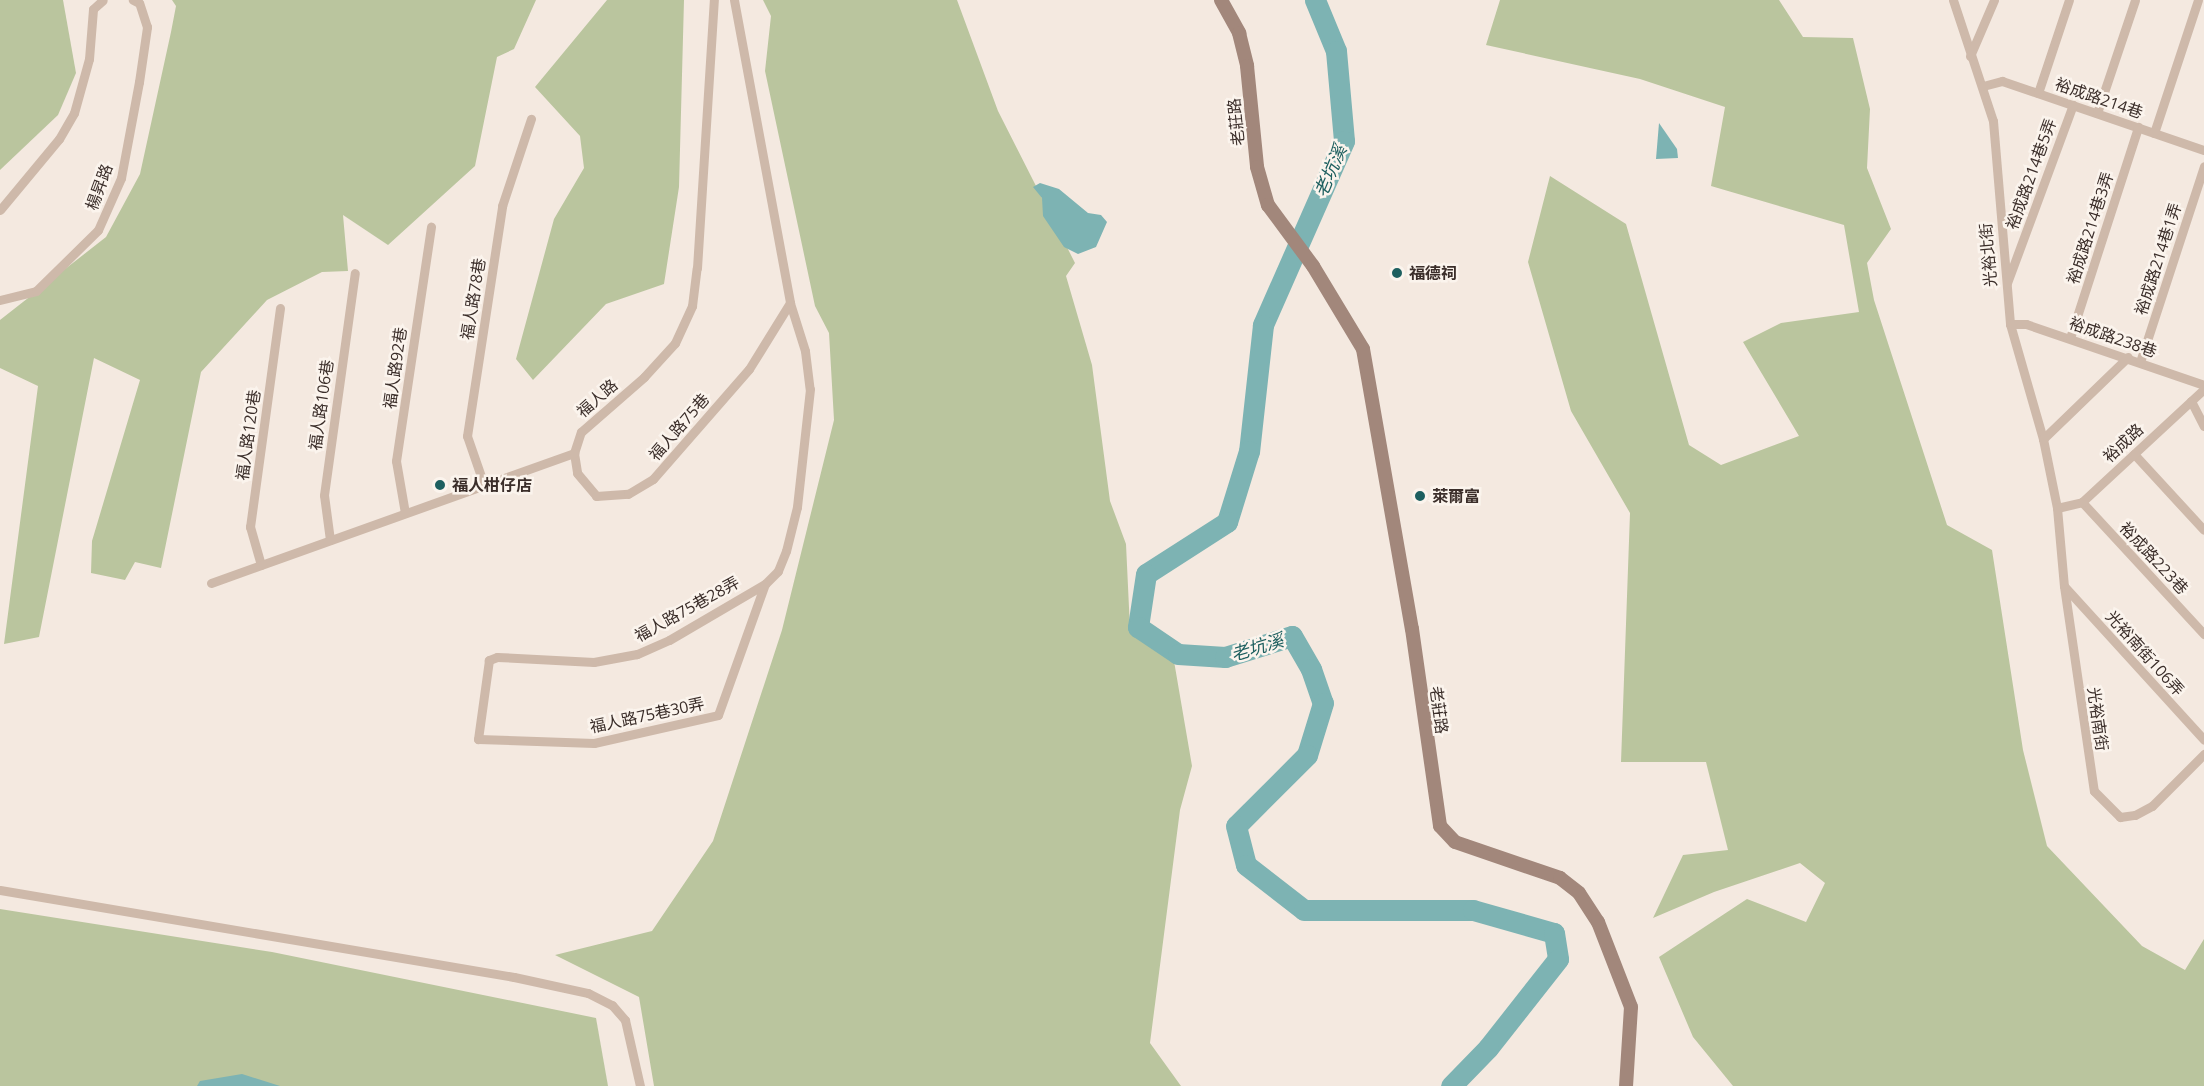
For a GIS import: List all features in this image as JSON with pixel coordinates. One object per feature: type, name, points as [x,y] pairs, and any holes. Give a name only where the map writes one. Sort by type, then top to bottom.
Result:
[{"type":"street","points":[[0,210],[59,140],[74,114],[89,58],[93,9],[103,0]]},
{"type":"street","name":"楊昇路","points":[[0,300],[36,291],[98,230],[121,178],[147,27],[139,3],[133,0]]},
{"type":"street","name":"福人路","points":[[574,453],[581,432],[644,377],[675,343],[692,306],[714,0]]},
{"type":"street","points":[[734,0],[790,303],[805,351],[810,389],[794,518],[778,571],[765,584]]},
{"type":"street","name":"老莊路","points":[[1221,0],[1239,33],[1247,66],[1257,167],[1268,205],[1304,256],[1362,349],[1366,362],[1412,629],[1440,826],[1455,842],[1560,878],[1580,893],[1598,922],[1631,1007],[1626,1086]]},
{"type":"street","name":"光裕北街","points":[[1953,0],[1993,121],[2010,324],[2043,439],[2057,508]]},
{"type":"street","points":[[1970,56],[1994,0]]},
{"type":"street","points":[[2037,93],[2069,0]]},
{"type":"street","points":[[2097,113],[2135,0]]},
{"type":"street","points":[[2154,133],[2198,0]]},
{"type":"street","name":"裕成路214巷","points":[[1983,86],[2002,81],[2204,150]]},
{"type":"street","name":"裕成路214巷5弄","points":[[2006,286],[2073,105]]},
{"type":"street","name":"福人路78巷","points":[[484,484],[467,436],[502,206],[531,119]]},
{"type":"street","name":"裕成路214巷3弄","points":[[2070,339],[2138,127]]},
{"type":"street","name":"裕成路214巷1弄","points":[[2140,362],[2204,166]]},
{"type":"street","name":"福人路92巷","points":[[405,513],[396,460],[431,227]]},
{"type":"street","name":"福人路106巷","points":[[330,540],[324,495],[355,273]]},
{"type":"street","name":"福人路75巷","points":[[574,453],[577,473],[596,496],[628,494],[653,479],[749,369],[790,303]]},
{"type":"street","name":"福人路120巷","points":[[261,565],[250,527],[280,308]]},
{"type":"street","name":"裕成路238巷","points":[[2010,324],[2026,324],[2128,357],[2204,387]]},
{"type":"street","points":[[2043,439],[2128,357]]},
{"type":"street","name":"裕成路","points":[[2057,508],[2082,502],[2204,387]]},
{"type":"street","points":[[2191,401],[2204,426]]},
{"type":"street","points":[[211,583],[574,453]]},
{"type":"street","points":[[2134,454],[2204,530]]},
{"type":"street","name":"裕成路223巷","points":[[2082,502],[2204,634]]},
{"type":"street","name":"光裕南街","points":[[2057,508],[2064,586],[2094,791],[2120,817],[2135,815],[2152,806],[2204,754]]},
{"type":"street","name":"福人路75巷30弄","points":[[481,704],[478,739],[525,743],[594,743],[718,715],[765,584]]},
{"type":"street","name":"福人路75巷28弄","points":[[481,704],[489,660],[497,657],[594,662],[637,654],[669,640],[765,584]]},
{"type":"street","name":"光裕南街106弄","points":[[2064,586],[2204,740]]},
{"type":"street","points":[[0,890],[514,977],[588,993],[612,1005],[625,1020],[633,1042],[640,1086]]},
{"type":"green space","points":[[0,0],[63,0],[76,73],[58,115],[0,170]]},
{"type":"green space","points":[[172,0],[536,0],[514,49],[497,57],[475,166],[388,245],[343,215],[348,271],[322,272],[267,300],[201,372],[161,568],[135,562],[125,580],[91,573],[92,541],[140,380],[94,358],[39,637],[4,644],[38,386],[0,368],[0,320],[106,237],[140,174],[176,6]]},
{"type":"green space","points":[[607,0],[684,0],[679,187],[664,284],[606,304],[533,380],[516,359],[554,219],[584,168],[580,136],[535,87]]},
{"type":"green space","points":[[763,0],[957,0],[998,111],[1075,263],[1066,276],[1092,365],[1110,501],[1126,544],[1130,629],[1174,661],[1192,766],[1180,810],[1150,1043],[1181,1086],[654,1086],[639,997],[555,955],[652,931],[713,841],[782,630],[834,420],[829,333],[815,306],[765,71],[771,16]]},
{"type":"green space","points":[[1500,0],[1779,0],[1803,37],[1853,38],[1870,109],[1867,168],[1891,229],[1867,263],[1874,300],[1947,525],[1992,550],[2023,750],[2047,846],[2142,946],[2185,970],[2204,939],[2204,1086],[1733,1086],[1693,1037],[1659,957],[1747,899],[1806,922],[1825,883],[1800,863],[1714,892],[1653,918],[1683,855],[1728,850],[1706,762],[1621,762],[1630,513],[1571,411],[1528,262],[1550,176],[1626,224],[1689,445],[1721,465],[1799,436],[1743,342],[1781,323],[1859,312],[1844,225],[1711,186],[1725,107],[1640,79],[1486,45]]},
{"type":"green space","points":[[0,909],[272,952],[596,1018],[608,1086],[0,1086]]},
{"type":"water","points":[[1659,123],[1677,149],[1678,158],[1656,159]]},
{"type":"water","points":[[1040,183],[1059,189],[1088,213],[1101,215],[1107,222],[1096,247],[1078,254],[1064,247],[1043,216],[1042,198],[1033,187]]},
{"type":"water","points":[[242,1074],[280,1086],[197,1086],[200,1081]]},
{"type":"waterway","name":"老坑溪","points":[[1315,0],[1336,51],[1344,141],[1263,325],[1249,451],[1227,522],[1146,574],[1138,627],[1178,654],[1225,657],[1292,636],[1311,669],[1323,703],[1307,755],[1236,826],[1246,865],[1304,910],[1473,910],[1554,933],[1558,959],[1488,1048],[1451,1086]]},
{"type":"place","name":"福德祠","points":[[1397,273]]},
{"type":"place","name":"福人柑仔店","points":[[440,485]]},
{"type":"place","name":"萊爾富","points":[[1420,496]]}]
